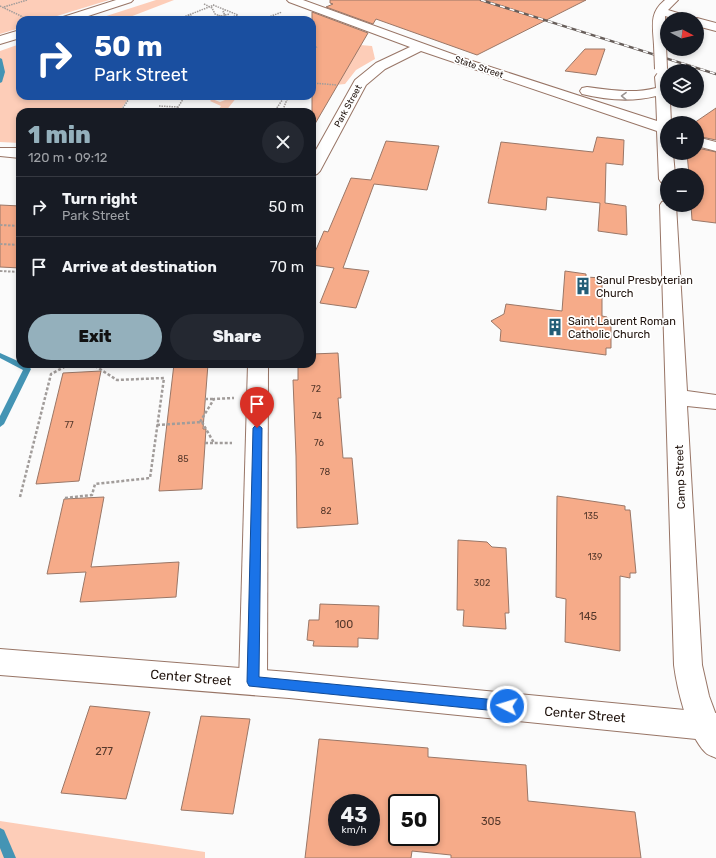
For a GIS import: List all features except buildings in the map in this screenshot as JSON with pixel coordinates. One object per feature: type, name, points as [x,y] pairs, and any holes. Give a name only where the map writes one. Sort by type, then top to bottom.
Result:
[{"type":"street","points":[[77,16],[127,0]]},
{"type":"street","name":"State Street","points":[[293,0],[420,47],[660,127]]},
{"type":"street","points":[[308,6],[323,0]]},
{"type":"street","points":[[661,64],[658,16],[666,3],[678,12]]},
{"type":"street","points":[[704,24],[716,27]]},
{"type":"street","points":[[0,40],[16,35]]},
{"type":"street","name":"Park Street","points":[[316,164],[360,83],[368,73],[379,66],[420,47]]},
{"type":"street","points":[[510,78],[616,96],[646,96],[660,91]]},
{"type":"street","points":[[704,143],[716,147]]},
{"type":"street","points":[[1,152],[16,153]]},
{"type":"street","name":"Camp Street","points":[[668,212],[688,665],[692,693],[712,732]]},
{"type":"street","points":[[253,682],[258,368]]},
{"type":"street","points":[[677,397],[716,402]]},
{"type":"street","name":"Center Street","points":[[0,662],[253,682],[712,732]]},
{"type":"path","points":[[3,7],[26,0]]},
{"type":"path","points":[[204,4],[215,14],[220,16],[230,14]]},
{"type":"path","points":[[188,15],[213,5],[238,15],[234,16]]},
{"type":"path","points":[[0,6],[21,16]]},
{"type":"path","points":[[225,10],[223,12],[225,14]]},
{"type":"path","points":[[271,16],[285,11]]},
{"type":"path","points":[[316,83],[341,85]]},
{"type":"path","points":[[123,108],[129,100]]},
{"type":"path","points":[[159,106],[178,108],[183,100]]},
{"type":"path","points":[[126,104],[131,105]]},
{"type":"path","points":[[0,225],[16,226]]},
{"type":"path","points":[[0,244],[16,245]]},
{"type":"path","points":[[0,271],[16,272]]},
{"type":"path","points":[[20,497],[51,374],[62,368]]},
{"type":"path","points":[[65,498],[92,494],[95,484],[150,478],[164,378],[117,380],[98,368]]},
{"type":"path","points":[[205,399],[235,398]]},
{"type":"path","points":[[199,422],[214,399]]},
{"type":"path","points":[[157,425],[202,422],[214,443]]},
{"type":"path","points":[[205,443],[233,443]]},
{"type":"shaded area","points":[[0,0],[109,0],[57,16],[16,16],[16,29],[0,34]]},
{"type":"shaded area","points":[[156,0],[174,0],[132,16],[106,16]]},
{"type":"shaded area","points":[[16,45],[16,100],[127,100],[122,108],[16,108],[16,143],[0,142],[0,51]]},
{"type":"shaded area","points":[[360,45],[372,46],[375,59],[356,70],[345,84],[335,85]]},
{"type":"shaded area","points":[[215,100],[220,102],[225,100],[235,100],[228,108],[220,108],[221,106],[210,101]]},
{"type":"shaded area","points":[[0,821],[205,852],[205,858],[0,858]]},
{"type":"waterway","points":[[0,59],[3,72],[0,82]]},
{"type":"waterway","points":[[0,355],[16,363]]},
{"type":"waterway","points":[[0,424],[27,369],[25,368]]},
{"type":"waterway","points":[[0,834],[10,858]]},
{"type":"railway","points":[[481,0],[716,74]]},
{"type":"place","name":"Sanul Presbyterian Church","points":[[583,286]]},
{"type":"place","name":"Saint Laurent Roman Catholic Church","points":[[555,327]]},
{"type":"route","points":[[257,428],[253,682],[507,706]]}]
